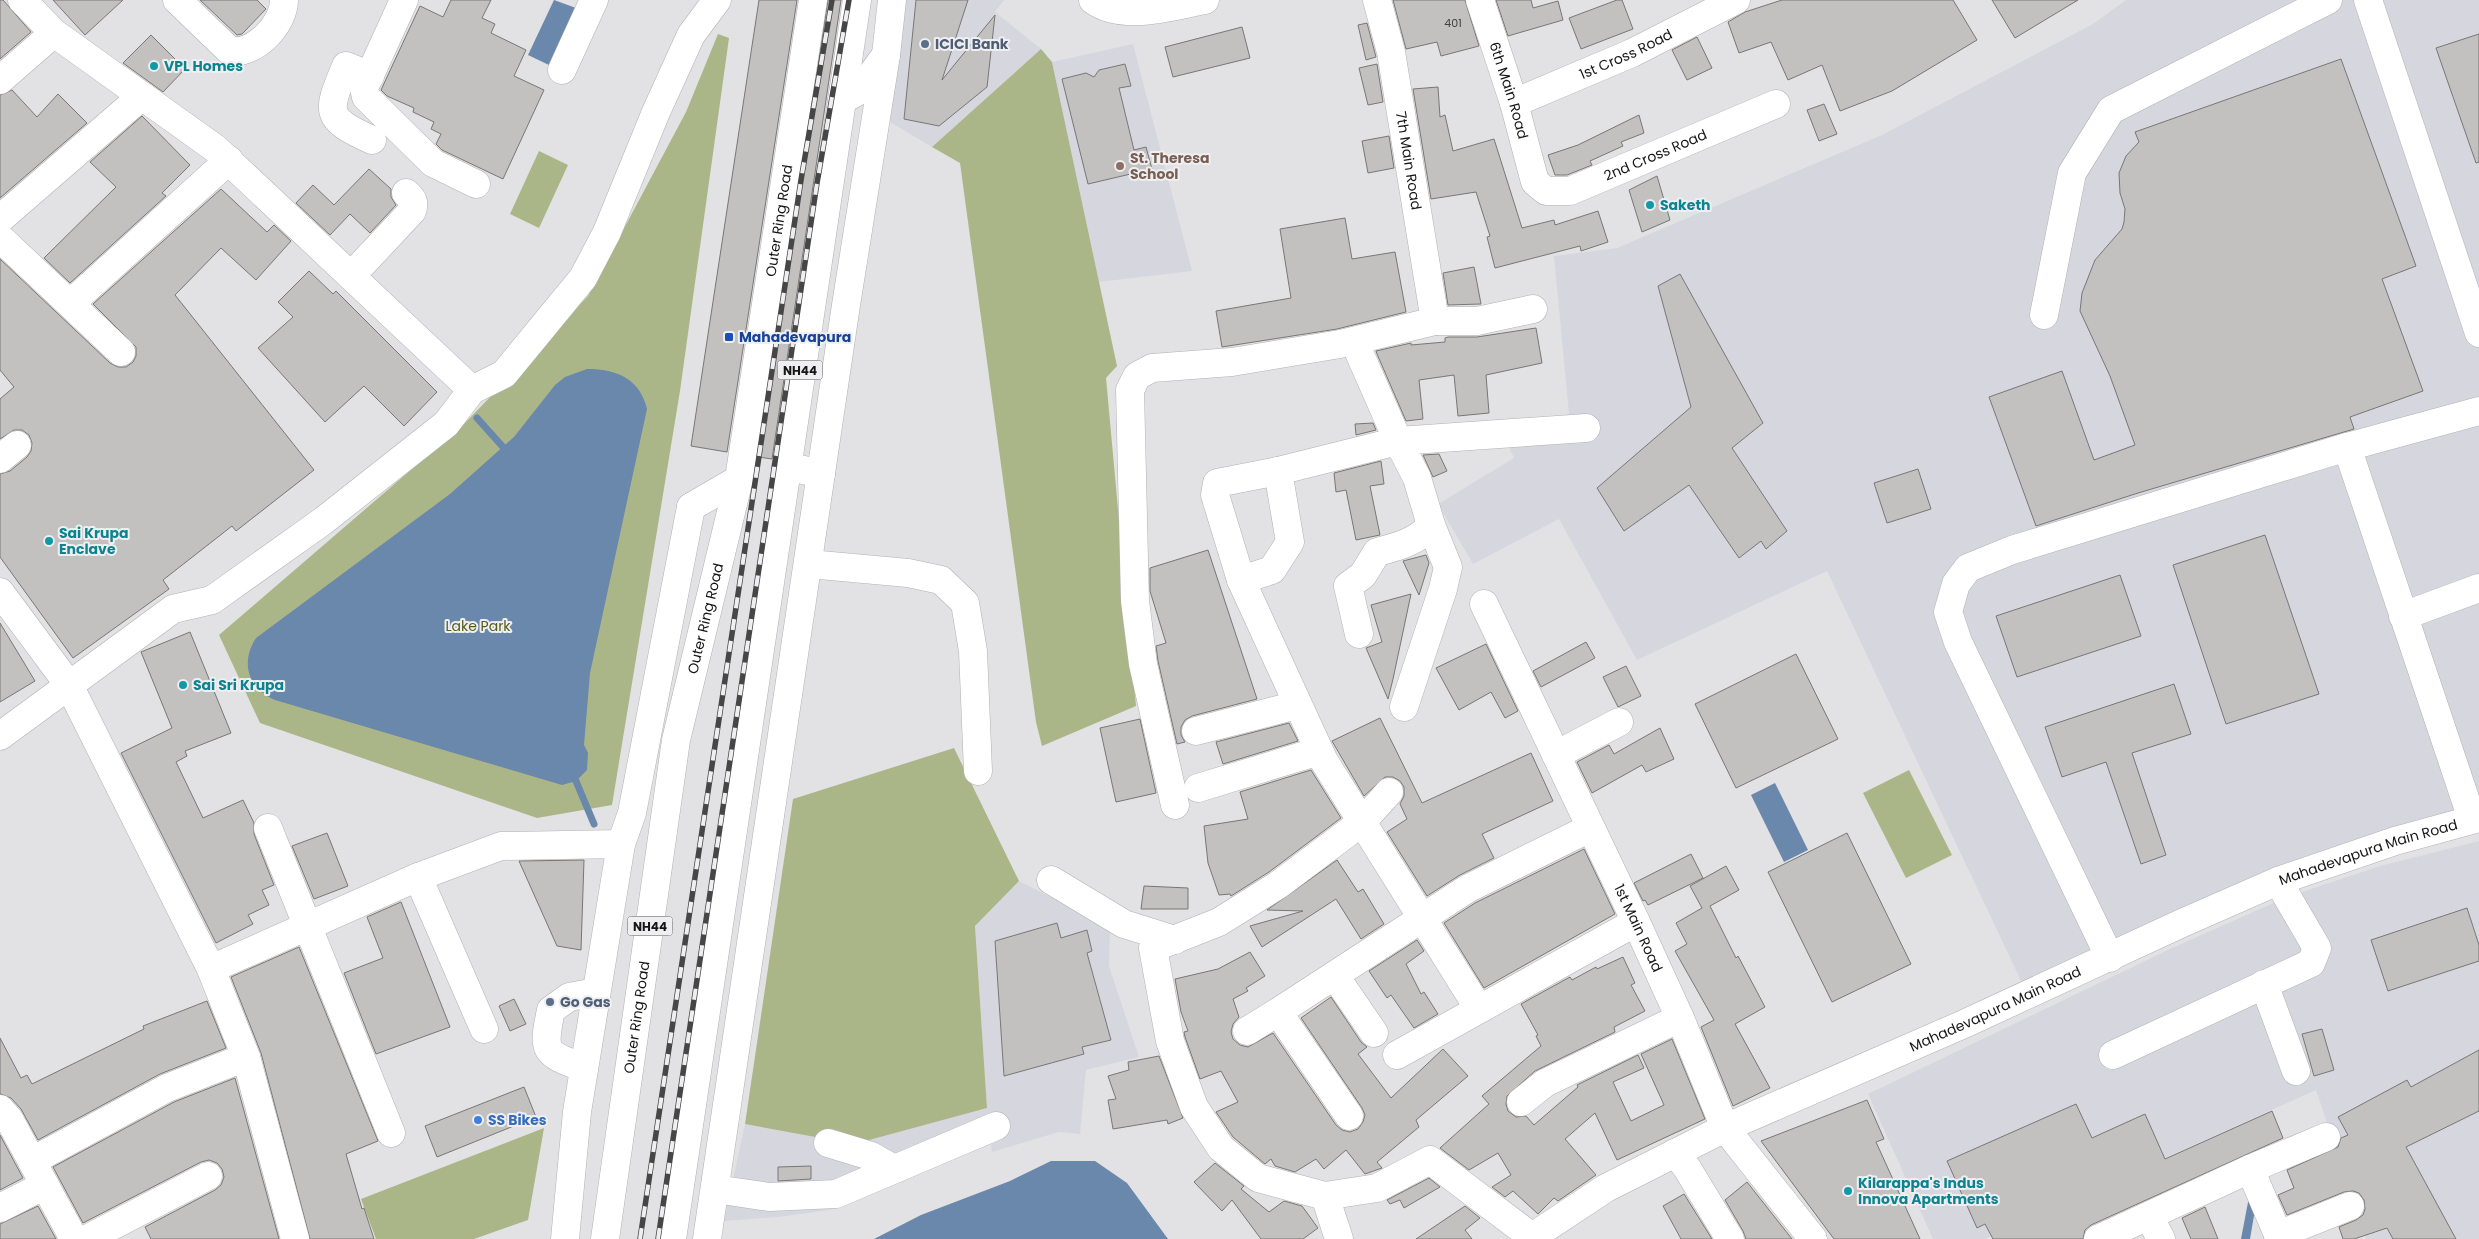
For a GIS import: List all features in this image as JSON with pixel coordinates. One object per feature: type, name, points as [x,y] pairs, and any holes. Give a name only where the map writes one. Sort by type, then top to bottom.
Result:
[{"type":"main road","points":[[22,0],[54,33],[216,148],[472,390]]},
{"type":"main road","points":[[177,0],[230,51],[236,52],[250,48],[275,24],[282,13],[284,0]]},
{"type":"main road","points":[[404,0],[364,88],[370,102],[433,163],[476,184]]},
{"type":"main road","points":[[562,70],[594,0]]},
{"type":"main road","points":[[634,130],[693,0]]},
{"type":"main road","points":[[0,736],[173,609],[212,600],[219,596],[323,521],[446,424],[472,390],[504,374],[583,278],[607,232],[656,112],[691,35],[717,0]]},
{"type":"main road","name":"Outer Ring Road","points":[[605,1239],[676,740],[739,479],[813,0]]},
{"type":"main road","name":"NH44","points":[[672,1239],[857,0]]},
{"type":"main road","points":[[707,1239],[821,474],[886,55],[892,0]]},
{"type":"main road","points":[[1093,0],[1100,5],[1123,10],[1148,10],[1205,0]]},
{"type":"main road","name":"7th Main Road","points":[[1377,0],[1391,52],[1435,321]]},
{"type":"main road","name":"6th Main Road","points":[[1480,0],[1514,103],[1535,182]]},
{"type":"main road","name":"1st Cross Road","points":[[1514,103],[1632,53],[1736,0]]},
{"type":"main road","points":[[2044,315],[2072,173],[2111,110],[2328,0]]},
{"type":"main road","points":[[2368,0],[2479,333]]},
{"type":"main road","points":[[0,80],[54,33]]},
{"type":"main road","points":[[842,100],[860,90],[886,55]]},
{"type":"main road","points":[[370,76],[346,66],[331,101],[336,118],[342,125],[372,140]]},
{"type":"main road","points":[[0,219],[142,96]]},
{"type":"main road","name":"2nd Cross Road","points":[[1535,182],[1546,191],[1570,191],[1776,104]]},
{"type":"main road","points":[[71,303],[229,160]]},
{"type":"main road","points":[[351,276],[412,211],[413,199],[406,192]]},
{"type":"main road","points":[[0,238],[121,352]]},
{"type":"main road","points":[[1175,805],[1144,664],[1135,601],[1130,390],[1136,376],[1152,368],[1232,362],[1354,341],[1435,321],[1478,321],[1533,309]]},
{"type":"main road","points":[[1354,341],[1416,478],[1431,525],[1448,567],[1443,589],[1404,706]]},
{"type":"main road","points":[[2110,958],[1958,642],[1948,612],[1956,584],[1968,568],[2012,550],[2347,447],[2479,411]]},
{"type":"main road","points":[[1480,1009],[1318,751],[1241,580],[1215,495],[1217,483],[1278,471],[1398,441],[1586,428]]},
{"type":"main road","points":[[2347,447],[2403,616],[2475,818]]},
{"type":"main road","points":[[786,466],[821,474]]},
{"type":"main road","points":[[1241,580],[1272,570],[1290,542],[1278,471]]},
{"type":"main road","points":[[565,1239],[577,1112],[621,844],[632,813],[691,507],[739,479]]},
{"type":"main road","points":[[1359,634],[1348,586],[1363,574],[1377,552],[1396,547],[1425,534],[1431,525]]},
{"type":"main road","points":[[809,564],[908,573],[941,580],[965,603],[973,651],[978,771]]},
{"type":"main road","points":[[2403,616],[2479,588]]},
{"type":"main road","points":[[0,592],[69,685],[211,969],[246,1057],[295,1239]]},
{"type":"main road","name":"1st Main Road","points":[[1484,604],[1636,922],[1680,1018],[1726,1128],[1813,1239]]},
{"type":"main road","points":[[1196,731],[1297,705]]},
{"type":"main road","points":[[1556,755],[1619,722]]},
{"type":"main road","points":[[1198,788],[1318,751]]},
{"type":"main road","points":[[1389,792],[1362,822],[1278,885],[1219,922],[1153,948],[1170,1040],[1194,1107],[1221,1148],[1258,1178],[1325,1196],[1376,1188],[1430,1160],[1530,1238]]},
{"type":"main road","name":"Mahadevapura Main Road","points":[[1530,1238],[1606,1188],[1726,1128],[1964,1024],[2278,881],[2395,840],[2475,818]]},
{"type":"main road","points":[[268,828],[391,1133]]},
{"type":"main road","points":[[1247,1031],[1335,976],[1467,889],[1590,828]]},
{"type":"main road","points":[[211,969],[418,877],[501,846],[621,844]]},
{"type":"main road","points":[[418,877],[484,1028]]},
{"type":"main road","points":[[1051,880],[1124,924],[1174,940]]},
{"type":"main road","points":[[2113,1055],[2310,962],[2317,948],[2278,881]]},
{"type":"main road","points":[[1397,1055],[1636,922]]},
{"type":"main road","points":[[1335,976],[1374,1033]]},
{"type":"main road","points":[[2264,984],[2296,1071]]},
{"type":"main road","points":[[584,1068],[553,1056],[546,1045],[546,1032],[551,1010],[569,997],[596,992]]},
{"type":"main road","points":[[1278,1012],[1349,1116]]},
{"type":"main road","points":[[1520,1102],[1545,1083],[1680,1018]]},
{"type":"main road","points":[[32,1160],[167,1088],[246,1057]]},
{"type":"main road","points":[[0,1109],[9,1119],[74,1239]]},
{"type":"main road","points":[[714,1197],[836,1194],[996,1126]]},
{"type":"main road","points":[[2098,1239],[2155,1227],[2250,1169],[2326,1137]]},
{"type":"main road","points":[[828,1143],[872,1156],[894,1169]]},
{"type":"main road","points":[[1675,1153],[1687,1168],[1730,1239]]},
{"type":"main road","points":[[2250,1169],[2279,1237],[2350,1206]]},
{"type":"main road","points":[[87,1239],[208,1176]]},
{"type":"main road","points":[[0,1208],[45,1185]]},
{"type":"main road","points":[[1325,1196],[1339,1239]]},
{"type":"shaded area","points":[[905,0],[1004,0],[995,12],[1041,49],[932,147],[890,122]]},
{"type":"shaded area","points":[[2126,0],[2479,0],[2479,806],[2023,985],[1827,571],[1637,660],[1559,519],[1473,564],[1438,504],[1514,458],[1501,430],[1569,414],[1554,256],[1617,248],[1882,135],[2093,24]]},
{"type":"shaded area","name":"St. Theresa School","points":[[1133,44],[1192,271],[1099,282],[1052,62]]},
{"type":"shaded area","points":[[2479,841],[2479,1239],[2366,1239],[2316,1090],[1985,1239],[1933,1239],[1868,1094],[2172,948],[2287,897],[2380,866]]},
{"type":"shaded area","points":[[1019,881],[1110,927],[1109,966],[1139,1057],[1086,1070],[1080,1134],[1059,1132],[992,1152],[991,1144],[830,1210],[778,1217],[724,1221],[745,1124],[837,1141],[987,1108],[975,926]]},
{"type":"green space","name":"Lake Park","points":[[718,34],[729,38],[680,391],[612,805],[537,818],[260,723],[219,635],[462,426],[588,296],[686,112]]},
{"type":"green space","points":[[1041,49],[1052,62],[1117,366],[1106,378],[1136,706],[1042,746],[1036,722],[960,163],[932,147]]},
{"type":"green space","points":[[539,151],[568,165],[539,228],[510,214]]},
{"type":"green space","points":[[954,748],[1019,881],[975,926],[987,1108],[869,1140],[837,1141],[745,1124],[793,799]]},
{"type":"green space","points":[[1909,770],[1952,855],[1906,878],[1863,793]]},
{"type":"green space","points":[[544,1128],[528,1220],[474,1239],[376,1239],[361,1199]]},
{"type":"water","points":[[554,0],[576,8],[549,65],[528,55]]},
{"type":"water","points":[[587,369],[608,371],[626,378],[639,390],[647,409],[590,673],[584,745],[588,753],[587,770],[576,781],[562,785],[275,700],[258,689],[249,674],[248,665],[248,657],[256,638],[450,494],[514,437],[555,385],[565,377]]},
{"type":"water","points":[[1775,783],[1808,850],[1784,862],[1751,795]]},
{"type":"water","points":[[1051,1161],[1095,1161],[1127,1183],[1168,1239],[874,1239],[921,1215],[1010,1181]]},
{"type":"water","points":[[2249,1197],[2256,1204],[2250,1239],[2241,1239]]},
{"type":"building","points":[[0,0],[3,0],[31,32],[0,59]]},
{"type":"building","points":[[53,0],[123,0],[85,35]]},
{"type":"building","points":[[200,0],[257,0],[266,9],[242,34],[237,35]]},
{"type":"building","points":[[451,0],[491,0],[482,18],[495,24],[491,33],[526,50],[514,76],[544,90],[503,179],[442,150],[436,144],[441,134],[431,129],[434,122],[413,112],[414,108],[387,96],[381,90],[420,6],[443,17]]},
{"type":"building","points":[[759,0],[797,0],[727,452],[691,446]]},
{"type":"building","points":[[828,0],[841,0],[772,459],[758,457]]},
{"type":"building","points":[[916,0],[968,0],[942,80],[995,15],[987,87],[939,126],[904,119]]},
{"type":"building","points":[[1393,0],[1465,0],[1479,46],[1441,56],[1437,42],[1406,49]]},
{"type":"building","points":[[1496,0],[1531,0],[1533,8],[1558,1],[1563,20],[1508,36]]},
{"type":"building","points":[[1617,0],[1622,0],[1633,29],[1581,49],[1569,18]]},
{"type":"building","points":[[1782,0],[1953,0],[1977,40],[1892,91],[1840,111],[1822,65],[1788,80],[1771,42],[1739,53],[1728,22],[1745,12]]},
{"type":"building","points":[[1992,0],[2078,0],[2015,38]]},
{"type":"building","points":[[1367,23],[1376,57],[1366,60],[1358,25]]},
{"type":"building","points":[[1242,27],[1250,58],[1173,77],[1165,47]]},
{"type":"building","points":[[2479,34],[2479,162],[2476,163],[2436,48]]},
{"type":"building","name":"VPL Homes","points":[[151,35],[185,69],[163,92],[123,63]]},
{"type":"building","points":[[1697,37],[1712,68],[1687,80],[1672,50]]},
{"type":"building","points":[[2341,59],[2416,266],[2382,279],[2423,391],[2350,417],[2354,429],[2138,493],[2036,526],[1989,397],[2062,371],[2094,460],[2135,445],[2110,376],[2080,311],[2082,293],[2095,260],[2122,229],[2125,209],[2120,193],[2119,173],[2126,156],[2139,142],[2135,132]]},
{"type":"building","points":[[1125,64],[1131,86],[1119,88],[1134,150],[1146,147],[1152,169],[1088,184],[1062,79],[1086,73],[1094,77],[1099,70]]},
{"type":"building","points":[[1377,64],[1383,102],[1368,105],[1359,68]]},
{"type":"building","points":[[1438,87],[1440,117],[1445,115],[1453,151],[1494,139],[1522,228],[1554,220],[1555,225],[1598,211],[1608,242],[1581,251],[1580,246],[1495,268],[1487,237],[1490,236],[1476,192],[1431,199],[1413,89]]},
{"type":"building","points":[[12,90],[37,117],[58,94],[87,123],[0,198],[0,95]]},
{"type":"building","points":[[1824,104],[1837,134],[1819,141],[1807,110]]},
{"type":"building","points":[[1639,115],[1644,133],[1621,142],[1623,146],[1590,161],[1592,165],[1567,175],[1555,175],[1548,155],[1578,145]]},
{"type":"building","points":[[142,116],[190,165],[162,193],[166,196],[70,283],[44,258],[116,187],[90,162]]},
{"type":"building","points":[[1389,136],[1394,168],[1368,173],[1362,141]]},
{"type":"building","points":[[369,169],[391,189],[391,197],[396,205],[370,233],[350,214],[330,235],[296,203],[313,185],[334,205]]},
{"type":"building","name":"Saketh","points":[[1657,176],[1670,220],[1642,232],[1629,190]]},
{"type":"building","points":[[221,189],[267,232],[274,225],[291,241],[256,280],[221,248],[175,295],[314,470],[236,531],[232,526],[163,580],[169,589],[73,658],[0,557],[0,474],[10,471],[27,457],[31,451],[32,443],[29,435],[22,430],[14,430],[0,439],[0,399],[14,387],[0,370],[0,259],[110,363],[118,367],[126,367],[133,362],[136,356],[136,347],[93,304]]},
{"type":"building","points":[[1345,218],[1352,259],[1395,252],[1406,312],[1337,329],[1222,347],[1216,311],[1291,298],[1280,229]]},
{"type":"building","points":[[1474,267],[1481,304],[1448,305],[1443,273]]},
{"type":"building","points":[[309,271],[333,294],[336,291],[437,392],[404,426],[364,386],[325,422],[258,348],[293,317],[278,302]]},
{"type":"building","points":[[1680,274],[1763,423],[1732,448],[1787,531],[1766,549],[1761,541],[1739,558],[1689,485],[1624,531],[1597,488],[1691,407],[1658,286]]},
{"type":"building","points":[[1536,328],[1542,363],[1486,375],[1489,413],[1458,416],[1454,375],[1419,380],[1423,419],[1406,421],[1376,351],[1411,343],[1411,345],[1445,342],[1445,338],[1448,337],[1477,337]]},
{"type":"building","points":[[1373,423],[1376,430],[1356,435],[1355,424]]},
{"type":"building","points":[[1439,454],[1447,471],[1433,477],[1423,455]]},
{"type":"building","points":[[1381,461],[1384,484],[1370,486],[1380,535],[1356,540],[1346,490],[1336,492],[1334,473]]},
{"type":"building","points":[[1918,469],[1931,509],[1887,523],[1874,483]]},
{"type":"building","points":[[2265,535],[2319,694],[2226,724],[2173,565]]},
{"type":"building","points":[[1208,550],[1257,699],[1192,716],[1185,720],[1181,727],[1181,735],[1185,742],[1177,744],[1158,661],[1156,646],[1166,643],[1150,591],[1150,568]]},
{"type":"building","points":[[1426,555],[1429,563],[1419,595],[1403,561]]},
{"type":"building","points":[[2120,575],[2141,636],[2017,677],[1996,616]]},
{"type":"building","points":[[1411,594],[1388,699],[1366,648],[1382,642],[1371,605]]},
{"type":"building","points":[[0,623],[35,681],[0,702]]},
{"type":"building","points":[[190,632],[231,733],[185,751],[187,756],[176,762],[203,818],[243,800],[254,823],[254,834],[274,885],[262,890],[269,905],[248,915],[253,924],[216,943],[121,753],[172,728],[141,652]]},
{"type":"building","points":[[1586,642],[1595,658],[1541,687],[1533,671]]},
{"type":"building","points":[[1486,644],[1518,711],[1505,718],[1491,692],[1459,710],[1436,668]]},
{"type":"building","points":[[1796,654],[1838,739],[1736,788],[1695,704]]},
{"type":"building","points":[[1626,666],[1641,696],[1618,707],[1603,677]]},
{"type":"building","points":[[2174,684],[2191,734],[2132,753],[2166,855],[2141,864],[2106,762],[2062,777],[2045,727]]},
{"type":"building","points":[[1380,718],[1422,803],[1531,753],[1553,801],[1482,834],[1494,858],[1460,875],[1427,896],[1387,832],[1407,819],[1400,804],[1404,796],[1404,787],[1400,781],[1393,777],[1385,777],[1364,796],[1332,741]]},
{"type":"building","points":[[1140,719],[1156,793],[1116,802],[1100,728]]},
{"type":"building","points":[[1289,723],[1298,741],[1223,764],[1216,742]]},
{"type":"building","points":[[1660,728],[1674,759],[1646,772],[1642,765],[1592,793],[1577,762],[1609,745],[1614,754]]},
{"type":"building","points":[[1311,770],[1341,818],[1269,872],[1231,896],[1230,894],[1219,895],[1208,863],[1204,826],[1248,819],[1240,792]]},
{"type":"building","points":[[327,833],[348,886],[314,899],[292,846]]},
{"type":"building","points":[[1847,833],[1911,964],[1832,1002],[1768,872]]},
{"type":"building","points":[[1584,849],[1615,914],[1484,988],[1444,923],[1475,903]]},
{"type":"building","points":[[1691,854],[1703,878],[1648,905],[1645,900],[1643,901],[1634,883]]},
{"type":"building","points":[[584,860],[581,950],[557,946],[519,861]]},
{"type":"building","points":[[1337,860],[1358,892],[1363,889],[1384,924],[1361,939],[1336,899],[1262,947],[1250,926],[1303,911],[1267,910]]},
{"type":"building","points":[[1726,866],[1739,890],[1710,906],[1736,958],[1738,956],[1765,1007],[1735,1024],[1770,1088],[1733,1106],[1701,1027],[1714,1020],[1675,951],[1687,944],[1676,923],[1702,908],[1690,886]]},
{"type":"building","points":[[1144,886],[1188,888],[1188,909],[1141,909]]},
{"type":"building","points":[[401,902],[450,1027],[376,1054],[344,973],[383,958],[367,917]]},
{"type":"building","points":[[2467,908],[2479,945],[2479,961],[2388,991],[2371,940]]},
{"type":"building","points":[[1057,923],[1061,938],[1087,930],[1092,951],[1087,953],[1111,1040],[1082,1047],[1084,1054],[1004,1076],[995,941]]},
{"type":"building","points":[[1417,940],[1424,951],[1406,964],[1421,994],[1424,992],[1438,1014],[1414,1028],[1391,995],[1387,998],[1369,971]]},
{"type":"building","points":[[299,947],[378,1141],[346,1154],[362,1209],[364,1208],[374,1239],[310,1239],[261,1053],[231,977]]},
{"type":"building","points":[[1250,952],[1265,976],[1246,988],[1248,991],[1233,999],[1239,1017],[1233,1024],[1231,1032],[1233,1039],[1240,1045],[1248,1047],[1273,1033],[1336,1125],[1342,1130],[1350,1132],[1358,1129],[1365,1115],[1301,1018],[1331,997],[1361,1042],[1367,1047],[1358,1054],[1391,1098],[1443,1049],[1468,1076],[1416,1120],[1419,1127],[1377,1162],[1382,1168],[1365,1174],[1346,1150],[1324,1169],[1316,1159],[1295,1172],[1275,1166],[1271,1159],[1265,1164],[1233,1137],[1216,1112],[1238,1102],[1221,1071],[1200,1079],[1185,1037],[1184,1032],[1188,1031],[1181,1012],[1175,979],[1218,969]]},
{"type":"building","points":[[1623,957],[1635,983],[1631,985],[1645,1011],[1614,1027],[1615,1032],[1535,1071],[1507,1096],[1506,1104],[1508,1111],[1516,1117],[1526,1116],[1534,1125],[1578,1087],[1577,1085],[1638,1055],[1644,1068],[1613,1082],[1631,1121],[1664,1105],[1641,1054],[1672,1039],[1705,1119],[1617,1160],[1595,1113],[1565,1139],[1596,1175],[1558,1201],[1554,1198],[1538,1214],[1513,1191],[1505,1197],[1492,1187],[1511,1175],[1498,1153],[1469,1170],[1440,1148],[1489,1104],[1482,1096],[1541,1046],[1536,1036],[1538,1035],[1521,1004],[1570,977],[1572,980],[1596,967],[1597,969]]},
{"type":"building","points":[[514,999],[526,1024],[510,1031],[499,1006]]},
{"type":"building","points":[[207,1001],[226,1048],[160,1074],[38,1140],[21,1109],[11,1098],[0,1094],[0,1038],[21,1078],[27,1075],[32,1084],[144,1029],[143,1026]]},
{"type":"building","points":[[2322,1029],[2334,1070],[2314,1076],[2302,1034]]},
{"type":"building","points":[[2479,1050],[2479,1111],[2406,1147],[2456,1239],[2393,1239],[2387,1228],[2354,1239],[2343,1239],[2339,1227],[2356,1220],[2363,1215],[2365,1209],[2364,1200],[2359,1193],[2353,1191],[2344,1192],[2287,1215],[2278,1195],[2294,1188],[2287,1170],[2338,1147],[2341,1138],[2348,1135],[2338,1117],[2407,1080],[2411,1087]]},
{"type":"building","points":[[1159,1056],[1183,1118],[1168,1124],[1167,1120],[1113,1129],[1108,1100],[1116,1099],[1108,1076],[1129,1070],[1128,1062]]},
{"type":"building","points":[[235,1078],[279,1239],[151,1239],[145,1227],[221,1185],[224,1177],[222,1169],[217,1163],[209,1160],[201,1162],[83,1223],[53,1167],[174,1102]]},
{"type":"building","points":[[524,1087],[536,1117],[437,1157],[425,1126]]},
{"type":"building","name":"Kilarappa's Indus Innova Apartments","points":[[1867,1100],[1884,1139],[1876,1142],[1920,1239],[1834,1239],[1761,1141]]},
{"type":"building","points":[[2076,1104],[2092,1138],[2145,1114],[2165,1159],[2272,1111],[2283,1138],[2091,1225],[2085,1230],[2083,1239],[1993,1239],[1985,1224],[1977,1228],[1947,1161]]},
{"type":"building","points":[[0,1135],[23,1178],[0,1190]]},
{"type":"building","points":[[1215,1163],[1244,1186],[1241,1189],[1269,1212],[1284,1201],[1302,1206],[1318,1228],[1303,1239],[1261,1239],[1232,1200],[1222,1211],[1194,1182]]},
{"type":"building","points":[[811,1166],[811,1179],[778,1181],[778,1167]]},
{"type":"building","points":[[1429,1178],[1440,1187],[1404,1208],[1400,1200],[1390,1204],[1387,1200]]},
{"type":"building","points":[[1747,1182],[1792,1239],[1746,1239],[1725,1200]]},
{"type":"building","points":[[1684,1194],[1712,1239],[1681,1239],[1663,1206]]},
{"type":"building","points":[[38,1206],[56,1239],[0,1239],[0,1224]]},
{"type":"building","points":[[1465,1206],[1480,1218],[1465,1230],[1472,1239],[1416,1239]]},
{"type":"building","points":[[2205,1207],[2218,1239],[2191,1239],[2182,1218]]},
{"type":"waterway","points":[[477,418],[503,447],[505,456]]},
{"type":"waterway","points":[[573,774],[594,824]]},
{"type":"railway","points":[[640,1239],[801,180],[832,0]]},
{"type":"railway","points":[[658,1239],[817,183],[849,0]]},
{"type":"place","name":"ICICI Bank","points":[[925,44]]},
{"type":"place","name":"VPL Homes","points":[[154,66]]},
{"type":"place","name":"St. Theresa School","points":[[1120,166]]},
{"type":"place","name":"Saketh","points":[[1650,205]]},
{"type":"place","name":"Mahadevapura","points":[[729,337]]},
{"type":"place","name":"Sai Krupa Enclave","points":[[49,541]]},
{"type":"place","name":"Sai Sri Krupa","points":[[183,685]]},
{"type":"place","name":"Go Gas","points":[[550,1002]]},
{"type":"place","name":"SS Bikes","points":[[478,1120]]},
{"type":"place","name":"Kilarappa's Indus Innova Apartments","points":[[1848,1191]]}]
